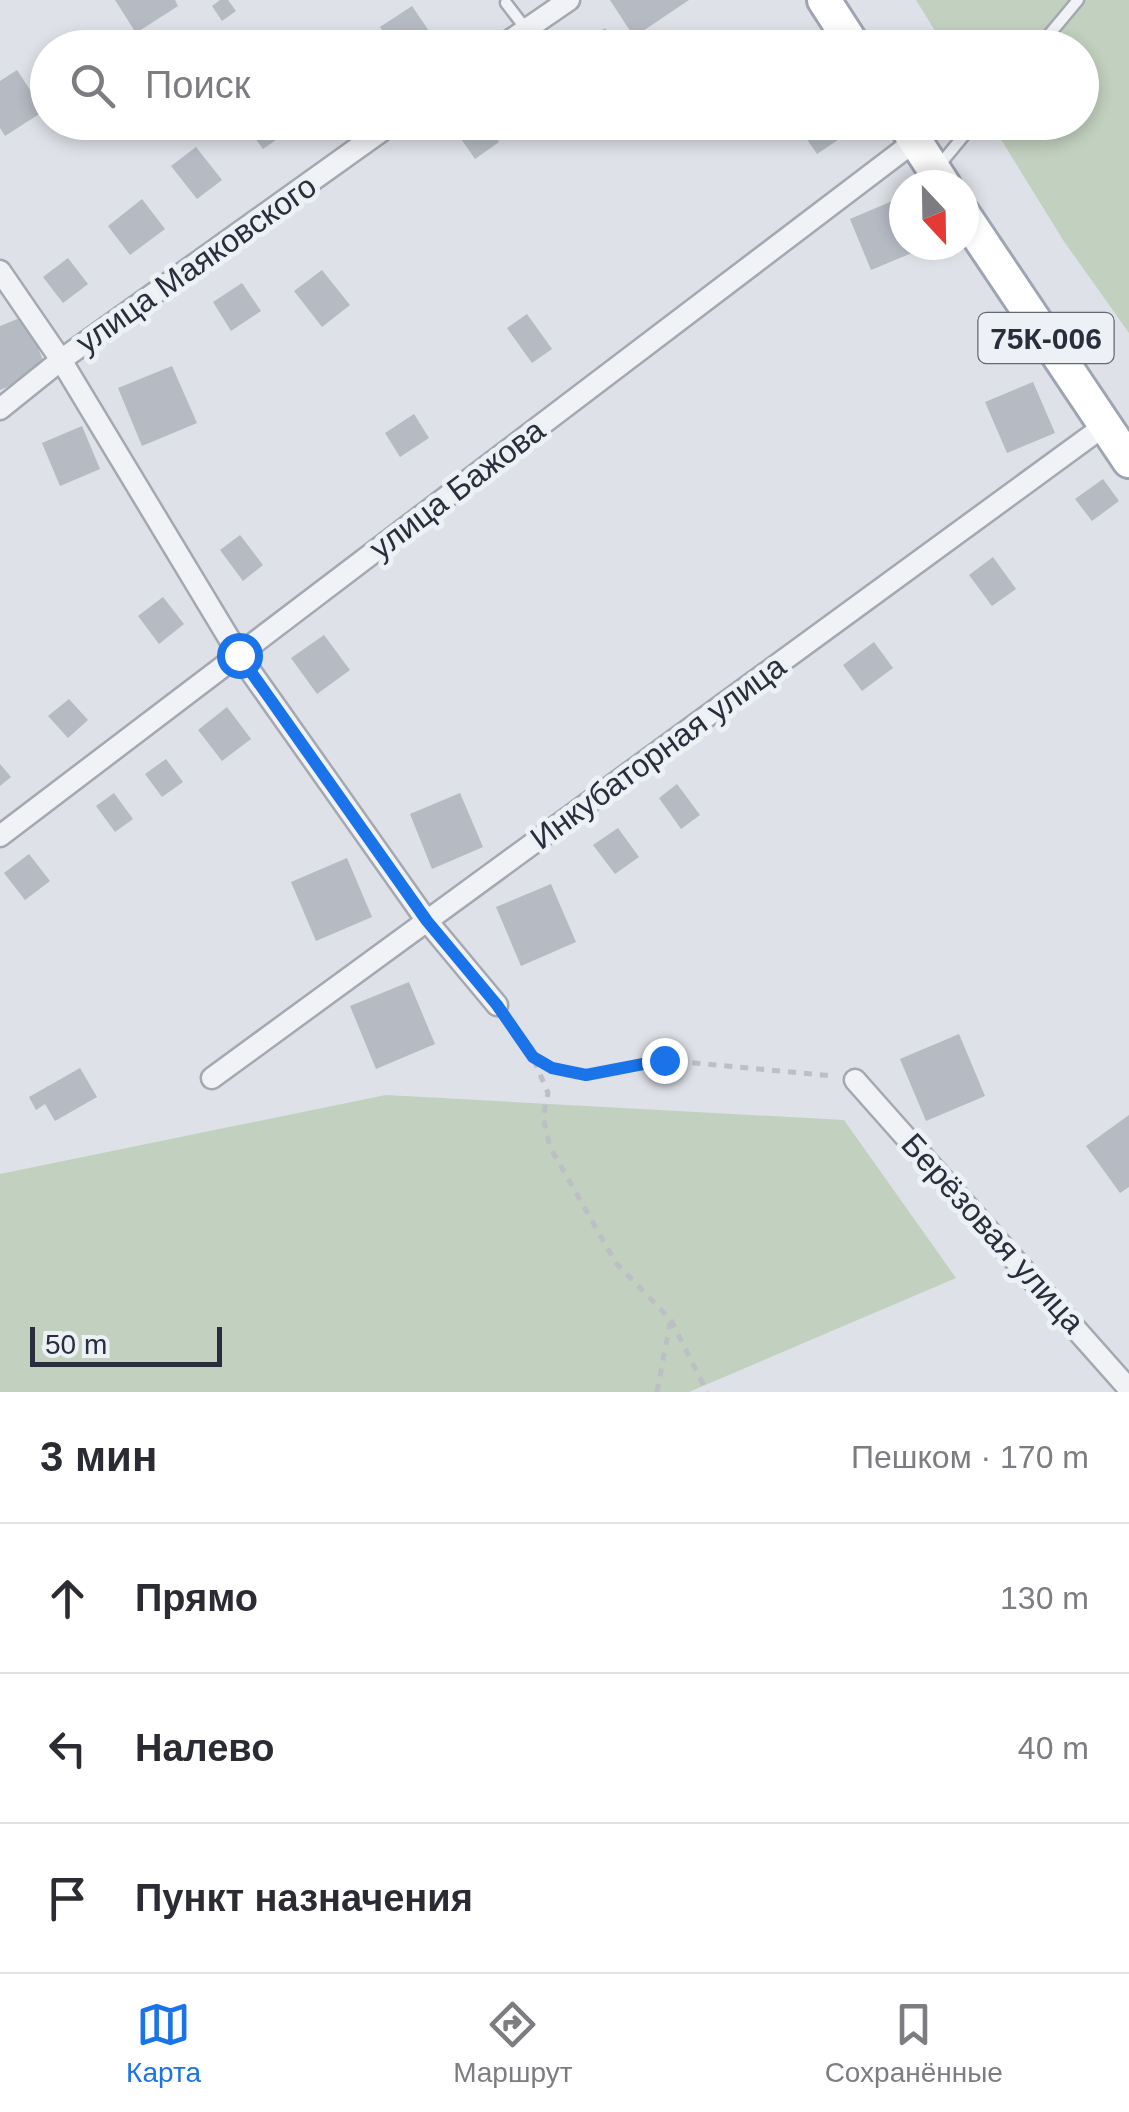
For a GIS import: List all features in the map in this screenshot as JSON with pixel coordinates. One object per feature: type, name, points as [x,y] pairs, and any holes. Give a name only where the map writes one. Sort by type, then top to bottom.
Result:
[{"type":"main road","points":[[824,0],[843,30]]},
{"type":"main road","points":[[914,140],[934,170]]},
{"type":"main road","name":"75К-006","points":[[979,238],[1129,461]]},
{"type":"street","points":[[526,29],[569,0]]},
{"type":"street","name":"улица Маяковского","points":[[0,409],[61,360],[369,140]]},
{"type":"street","name":"улица Бажова","points":[[0,836],[239,655],[899,140]]},
{"type":"street","points":[[0,271],[61,360],[239,655],[427,921],[497,1005]]},
{"type":"street","name":"Инкубаторная улица","points":[[212,1078],[1104,426]]},
{"type":"street","name":"Берёзовая улица","points":[[856,1080],[1129,1389]]},
{"type":"lane","points":[[1053,30],[1078,0]]},
{"type":"lane","points":[[506,3],[526,29]]},
{"type":"lane","points":[[944,170],[964,140]]},
{"type":"path","points":[[497,1005],[533,1057],[548,1093],[544,1117],[550,1147],[616,1263],[670,1320],[707,1392]]},
{"type":"path","points":[[533,1057],[552,1068],[586,1075],[664,1060],[856,1080]]},
{"type":"path","points":[[657,1392],[670,1320]]},
{"type":"green space","points":[[916,0],[1129,0],[1129,333],[1063,240],[1001,140],[1099,140],[1099,30],[935,30]]},
{"type":"green space","points":[[386,1095],[844,1120],[956,1278],[689,1392],[0,1392],[0,1174]]},
{"type":"building","points":[[115,0],[175,0],[178,6],[141,30],[134,30]]},
{"type":"building","points":[[228,0],[236,11],[222,21],[212,6]]},
{"type":"building","points":[[610,0],[689,0],[644,30],[629,30]]},
{"type":"building","points":[[412,6],[428,30],[382,30],[380,27]]},
{"type":"building","points":[[17,70],[30,90],[30,120],[5,136],[0,128],[0,81]]},
{"type":"building","points":[[256,140],[276,140],[263,149]]},
{"type":"building","points":[[462,140],[498,140],[499,142],[475,159]]},
{"type":"building","points":[[807,140],[838,140],[817,154]]},
{"type":"building","points":[[196,147],[222,180],[197,199],[171,166]]},
{"type":"building","points":[[142,199],[165,229],[130,255],[108,226]]},
{"type":"building","points":[[889,202],[889,260],[895,260],[871,270],[850,219]]},
{"type":"building","points":[[68,258],[88,284],[63,303],[43,277]]},
{"type":"building","points":[[322,270],[350,305],[322,327],[294,291]]},
{"type":"building","points":[[242,283],[261,311],[231,331],[213,302]]},
{"type":"building","points":[[527,314],[552,349],[532,363],[507,328]]},
{"type":"building","points":[[25,316],[47,370],[0,390],[0,326]]},
{"type":"building","points":[[172,366],[197,423],[142,446],[118,388]]},
{"type":"building","points":[[1033,382],[1055,433],[1007,453],[985,402]]},
{"type":"building","points":[[414,414],[429,438],[400,457],[385,433]]},
{"type":"building","points":[[82,426],[100,469],[60,486],[42,443]]},
{"type":"building","points":[[1103,479],[1119,501],[1092,521],[1075,499]]},
{"type":"building","points":[[240,535],[263,565],[243,581],[220,550]]},
{"type":"building","points":[[993,557],[1016,589],[992,606],[969,575]]},
{"type":"building","points":[[163,597],[184,624],[159,644],[138,616]]},
{"type":"building","points":[[324,635],[350,670],[317,694],[291,658]]},
{"type":"building","points":[[874,642],[893,668],[862,691],[843,665]]},
{"type":"building","points":[[69,699],[88,720],[68,738],[48,716]]},
{"type":"building","points":[[227,707],[251,739],[222,761],[198,730]]},
{"type":"building","points":[[166,759],[183,782],[162,797],[145,774]]},
{"type":"building","points":[[0,764],[11,777],[0,786]]},
{"type":"building","points":[[677,784],[700,815],[681,829],[659,798]]},
{"type":"building","points":[[114,793],[133,819],[115,832],[96,806]]},
{"type":"building","points":[[460,793],[483,847],[432,869],[410,814]]},
{"type":"building","points":[[618,828],[639,857],[615,874],[593,845]]},
{"type":"building","points":[[29,854],[50,881],[25,900],[4,873]]},
{"type":"building","points":[[347,858],[372,917],[316,941],[291,882]]},
{"type":"building","points":[[551,884],[576,942],[521,966],[496,907]]},
{"type":"building","points":[[409,982],[435,1044],[376,1069],[350,1006]]},
{"type":"building","points":[[959,1034],[985,1096],[926,1121],[900,1059]]},
{"type":"building","points":[[80,1068],[97,1097],[55,1121],[45,1104],[36,1110],[29,1097]]},
{"type":"building","points":[[1129,1115],[1129,1187],[1120,1193],[1086,1146]]},
{"type":"route","points":[[239,655],[427,921],[497,1005],[533,1057],[552,1068],[586,1075],[664,1060]]}]
